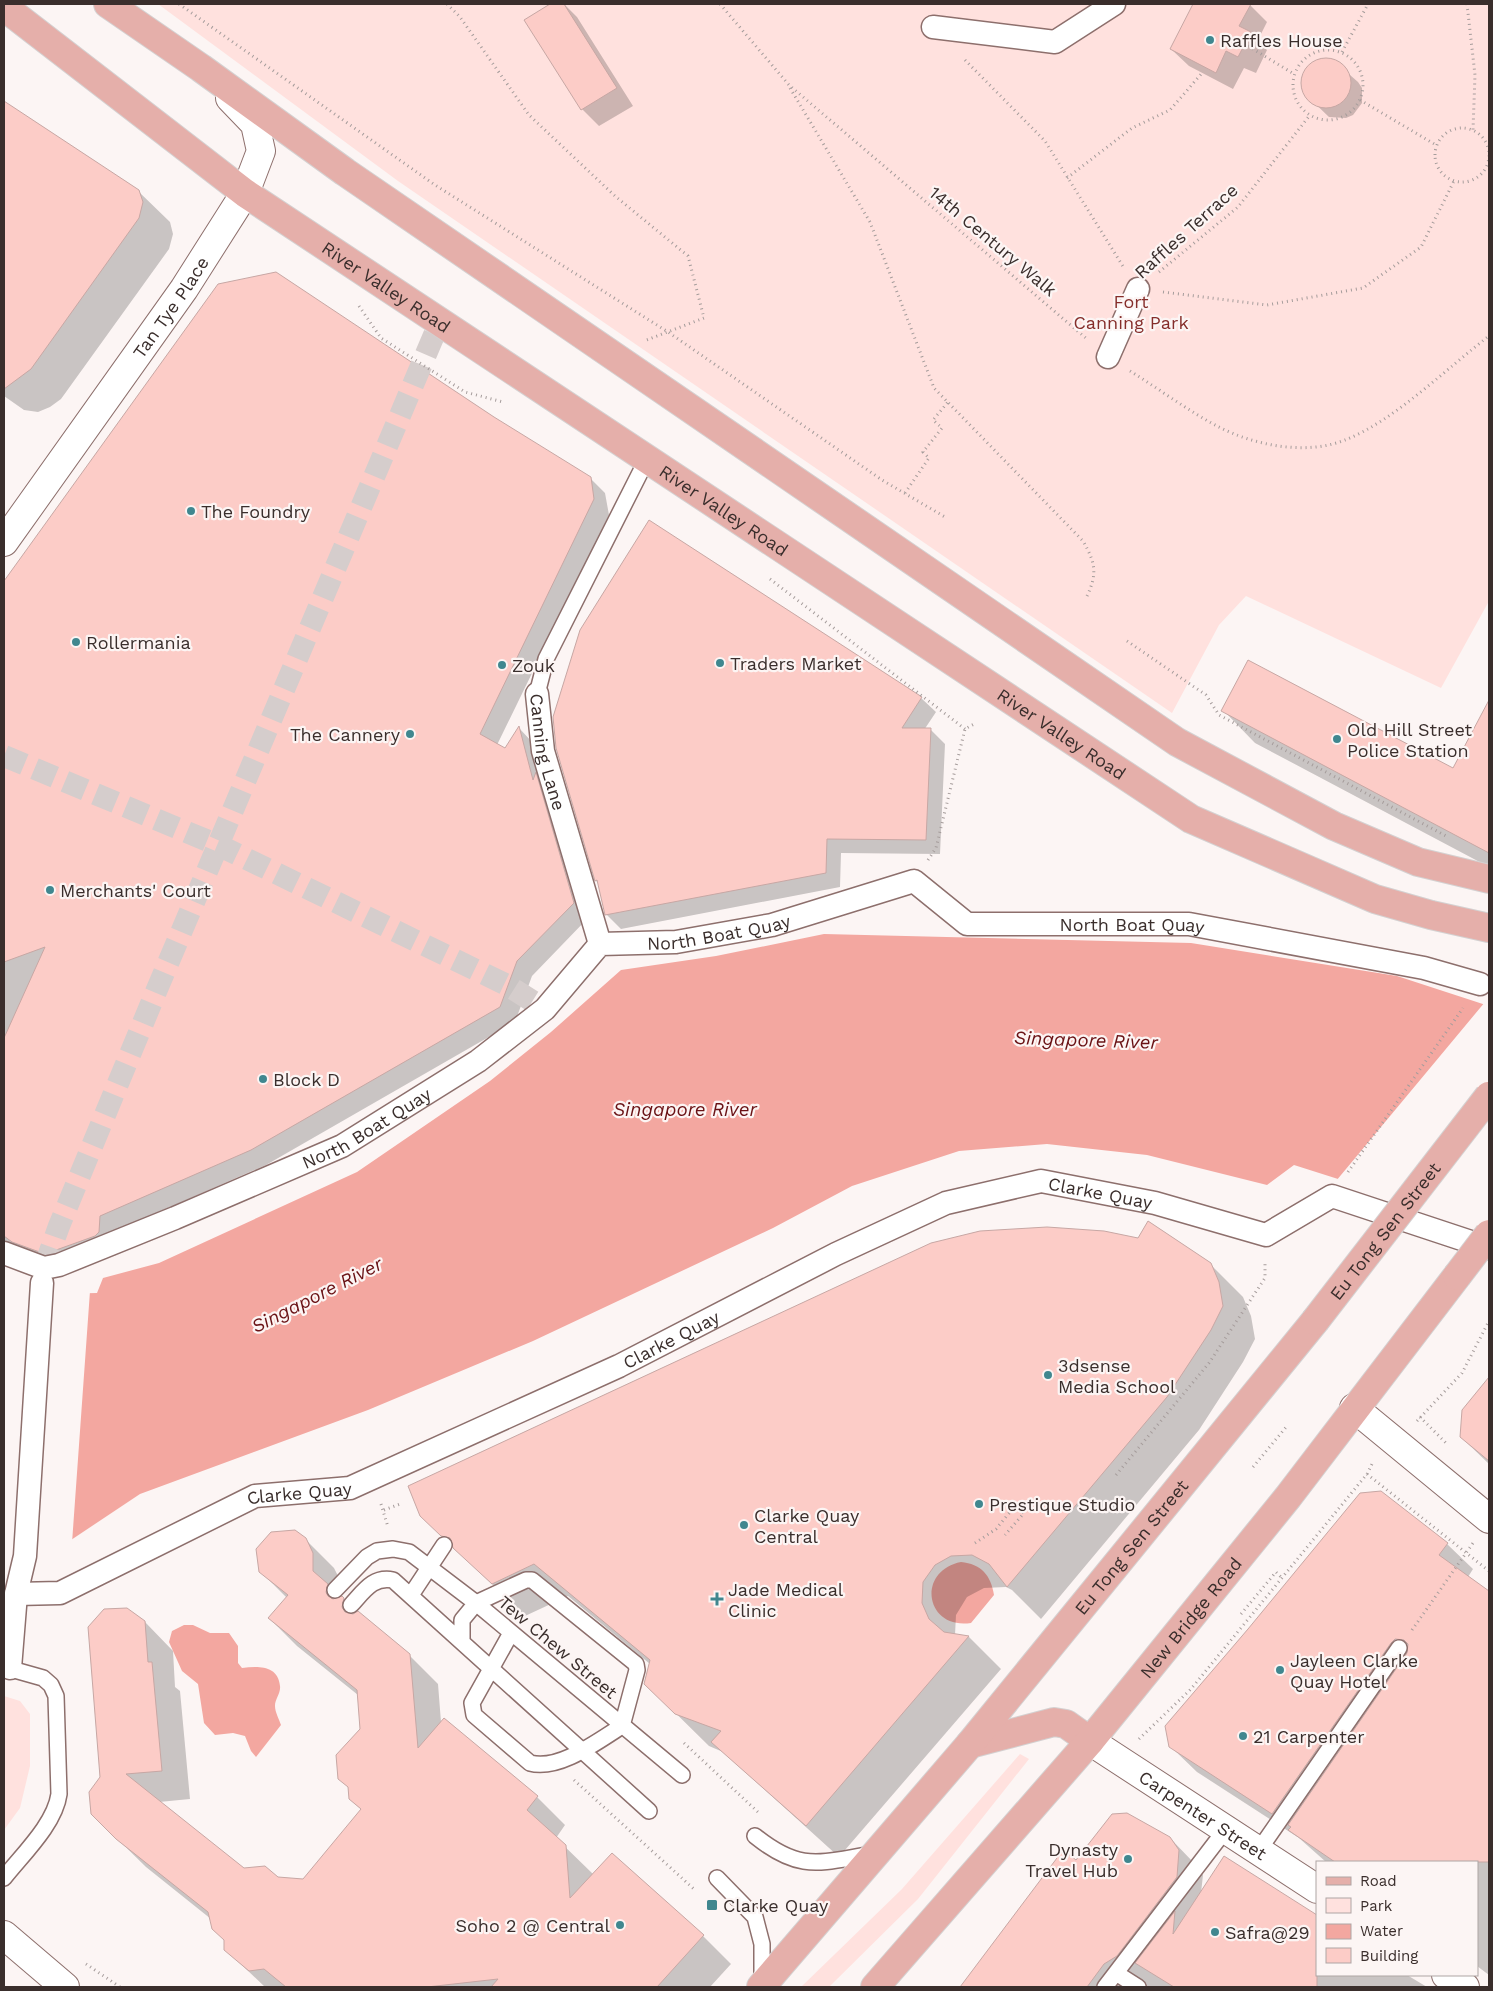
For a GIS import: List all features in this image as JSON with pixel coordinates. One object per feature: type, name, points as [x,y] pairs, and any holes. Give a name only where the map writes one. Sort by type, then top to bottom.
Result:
[{"type":"main road","points":[[108,4],[201,68],[345,172],[1177,742],[1334,826],[1418,862],[1489,878]]},
{"type":"main road","name":"River Valley Road","points":[[4,7],[246,193],[1191,819],[1375,899],[1489,928]]},
{"type":"main road","name":"Eu Tong Sen Street","points":[[761,1987],[970,1744],[1315,1322],[1489,1096]]},
{"type":"main road","name":"New Bridge Road","points":[[875,1987],[1090,1741],[1288,1497],[1354,1408],[1489,1234]]},
{"type":"main road","points":[[970,1744],[1054,1722],[1066,1724],[1090,1741]]},
{"type":"street","points":[[933,27],[1055,42],[1114,4]]},
{"type":"street","name":"Tan Tye Place","points":[[4,542],[184,289],[246,193],[261,151],[255,124],[201,68]]},
{"type":"street","points":[[1108,357],[1138,289]]},
{"type":"street","name":"Canning Lane","points":[[538,694],[543,751],[600,944]]},
{"type":"street","name":"North Boat Quay","points":[[4,1253],[44,1268],[59,1265],[175,1218],[342,1146],[486,1056],[545,1009],[600,944],[676,942],[772,925],[914,881],[967,924],[1189,924],[1424,968],[1480,984]]},
{"type":"street","name":"Clarke Quay","points":[[10,1591],[60,1593],[255,1496],[350,1488],[619,1366],[836,1254],[946,1203],[1041,1181],[1155,1203],[1266,1235]]},
{"type":"street","points":[[1266,1235],[1332,1196],[1489,1248]]},
{"type":"street","points":[[7,1668],[10,1591],[25,1556],[42,1283]]},
{"type":"street","points":[[1354,1408],[1385,1433],[1484,1528]]},
{"type":"street","name":"Carpenter Street","points":[[1090,1741],[1316,1888]]},
{"type":"street","points":[[4,1934],[65,1987]]},
{"type":"street","points":[[1448,1976],[1465,1987]]},
{"type":"lane","name":"Canning Lane","points":[[538,694],[549,652],[647,459]]},
{"type":"lane","points":[[411,1595],[444,1545]]},
{"type":"lane","points":[[335,1590],[367,1557],[377,1552],[393,1550],[409,1552],[476,1604],[526,1580],[532,1580],[634,1663],[636,1670],[622,1726],[583,1750],[557,1761],[539,1765],[530,1763],[474,1715],[472,1704],[511,1632]]},
{"type":"lane","points":[[351,1604],[375,1580],[384,1578],[393,1580],[649,1811]]},
{"type":"lane","name":"Tew Chew Street","points":[[462,1642],[462,1620],[476,1604],[682,1775]]},
{"type":"lane","points":[[1259,1850],[1399,1648]]},
{"type":"lane","points":[[4,1878],[51,1818],[57,1806],[59,1794],[56,1696],[51,1685],[43,1678],[7,1668]]},
{"type":"lane","points":[[1105,1987],[1226,1829]]},
{"type":"lane","points":[[755,1836],[770,1849],[796,1861],[814,1863],[874,1854]]},
{"type":"lane","points":[[717,1878],[755,1917],[760,1930],[761,1987]]},
{"type":"lane","points":[[1116,1973],[1138,1987]]},
{"type":"path","points":[[179,4],[435,185],[668,332],[904,493],[944,517]]},
{"type":"path","points":[[448,4],[460,16],[529,116],[615,196],[688,256],[704,318],[610,353]]},
{"type":"path","name":"14th Century Walk","points":[[720,4],[789,85],[1108,357],[1216,426],[1257,443],[1301,448],[1344,441],[1383,420],[1489,336]]},
{"type":"path","points":[[1342,52],[1368,4]]},
{"type":"path","points":[[1467,4],[1475,75],[1473,130]]},
{"type":"path","points":[[933,27],[1045,142],[1138,289]]},
{"type":"path","points":[[1248,46],[1294,74]]},
{"type":"path","points":[[1320,50],[1342,52],[1352,58],[1359,68],[1363,89],[1360,100],[1344,116],[1333,120],[1321,120],[1310,115],[1294,97],[1292,85],[1294,74],[1300,63],[1308,55],[1320,50]]},
{"type":"path","points":[[1067,178],[1132,128],[1170,110],[1203,72]]},
{"type":"path","points":[[789,85],[870,222],[934,388],[1083,541],[1092,557],[1095,580],[1087,596]]},
{"type":"path","points":[[1360,100],[1436,145]]},
{"type":"path","name":"Raffles Terrace","points":[[1138,289],[1238,207],[1310,115]]},
{"type":"path","points":[[1464,128],[1473,130],[1486,142],[1487,169],[1472,180],[1454,181],[1446,177],[1435,162],[1436,145],[1448,132],[1464,128]]},
{"type":"path","name":"Raffles Terrace","points":[[1138,289],[1267,305],[1363,288],[1421,247],[1454,181]]},
{"type":"path","points":[[356,303],[381,338],[465,392],[512,404]]},
{"type":"path","points":[[904,493],[929,458],[924,452],[942,428],[933,420],[948,402]]},
{"type":"path","points":[[762,573],[965,730]]},
{"type":"path","points":[[1127,641],[1206,695],[1219,715],[1457,842]]},
{"type":"path","points":[[914,881],[936,848],[965,730],[974,724]]},
{"type":"path","points":[[1332,1196],[1480,984]]},
{"type":"path","points":[[1116,1476],[1209,1363],[1265,1278],[1266,1235]]},
{"type":"path","points":[[1118,1758],[1191,1689],[1367,1474],[1385,1433],[1410,1428],[1462,1373],[1489,1321]]},
{"type":"path","points":[[1253,1467],[1287,1426]]},
{"type":"path","points":[[1367,1474],[1489,1571]]},
{"type":"path","points":[[384,1510],[400,1504]]},
{"type":"path","points":[[975,1543],[996,1528],[1015,1506],[1024,1513],[1004,1535]]},
{"type":"path","points":[[1399,1648],[1484,1528]]},
{"type":"path","points":[[1241,1614],[1276,1572],[1282,1578]]},
{"type":"path","points":[[557,1761],[579,1784],[708,1902],[732,1893]]},
{"type":"green space","name":"Fort Canning Park","points":[[158,4],[1489,4],[1489,601],[1441,688],[1246,596],[1219,625],[1172,713],[398,181]]},
{"type":"green space","points":[[4,1696],[20,1701],[30,1714],[30,1766],[20,1808],[4,1830]]},
{"type":"green space","points":[[1020,1754],[1029,1759],[918,1899],[829,1987],[801,1987],[902,1889]]},
{"type":"water","name":"Singapore River","points":[[824,934],[1191,943],[1397,976],[1489,1006],[1489,1227],[1294,1165],[1267,1185],[1147,1155],[1047,1144],[959,1151],[852,1186],[773,1228],[533,1341],[368,1410],[140,1494],[62,1546],[4,1295],[97,1293],[103,1278],[159,1263],[357,1172],[490,1081],[551,1032],[621,970],[716,956]]},
{"type":"water","points":[[961,1562],[974,1565],[984,1572],[988,1576],[993,1588],[994,1595],[971,1623],[956,1623],[944,1618],[936,1609],[932,1598],[932,1587],[937,1576],[947,1567]]},
{"type":"water","points":[[184,1625],[193,1625],[210,1633],[229,1633],[238,1646],[238,1663],[242,1668],[266,1668],[275,1674],[278,1679],[280,1689],[275,1706],[281,1725],[256,1757],[251,1751],[245,1736],[233,1733],[215,1735],[204,1723],[198,1684],[182,1671],[169,1642],[172,1631]]},
{"type":"pier","points":[[1485,1002],[1489,1003],[1489,1230],[1336,1181]]},
{"type":"pier","points":[[90,1291],[72,1543],[62,1548],[4,1533],[4,1293]]},
{"type":"building","points":[[550,4],[564,4],[617,88],[581,110],[524,20]]},
{"type":"building","name":"Raffles House","points":[[1193,4],[1251,4],[1239,26],[1251,32],[1238,57],[1226,51],[1216,73],[1170,49]]},
{"type":"building","points":[[1326,58],[1336,60],[1344,65],[1349,73],[1351,83],[1349,93],[1344,101],[1336,106],[1326,108],[1316,106],[1308,101],[1303,93],[1301,83],[1303,73],[1308,65],[1316,60]]},
{"type":"building","points":[[4,101],[139,190],[143,202],[139,218],[31,369],[4,389]]},
{"type":"building","points":[[276,272],[494,417],[591,477],[594,499],[480,734],[505,748],[519,726],[533,780],[536,772],[574,903],[517,961],[500,1007],[251,1150],[100,1216],[99,1232],[95,1236],[45,1254],[12,1242],[4,1236],[4,1038],[45,947],[4,962],[4,581],[218,284]]},
{"type":"building","name":"Traders Market","points":[[649,520],[922,697],[902,728],[931,728],[926,840],[827,839],[826,873],[605,915],[597,880],[595,881],[556,748],[553,717],[580,630]]},
{"type":"building","name":"Old Hill Street Police Station","points":[[1248,660],[1453,768],[1489,700],[1489,853],[1221,711]]},
{"type":"building","name":"Clarke Quay Central","points":[[1148,1221],[1211,1263],[1219,1282],[1223,1306],[1211,1330],[1167,1397],[1007,1587],[989,1564],[972,1555],[951,1556],[935,1565],[923,1582],[922,1603],[929,1619],[944,1632],[969,1636],[806,1826],[711,1742],[721,1731],[675,1714],[644,1684],[650,1660],[534,1564],[492,1584],[453,1548],[450,1538],[441,1536],[420,1516],[408,1486],[931,1243],[980,1231],[1047,1227],[1104,1231],[1138,1238]]},
{"type":"building","points":[[1489,1377],[1489,1461],[1460,1437],[1462,1410]]},
{"type":"building","points":[[1381,1491],[1448,1543],[1439,1555],[1489,1591],[1489,1862],[1334,1861],[1288,1830],[1291,1827],[1288,1825],[1407,1653],[1408,1644],[1404,1640],[1395,1639],[1391,1643],[1272,1814],[1169,1747],[1165,1726],[1360,1493]]},
{"type":"building","points":[[295,1530],[306,1538],[313,1553],[313,1571],[328,1584],[326,1592],[328,1596],[333,1599],[342,1596],[344,1598],[342,1607],[345,1612],[353,1614],[358,1611],[410,1654],[418,1748],[444,1718],[538,1796],[527,1810],[566,1845],[570,1898],[612,1853],[704,1935],[657,1987],[491,1987],[498,1979],[427,1987],[286,1987],[264,1969],[249,1971],[224,1950],[224,1940],[212,1929],[208,1912],[116,1839],[91,1814],[89,1792],[100,1777],[88,1627],[104,1609],[127,1608],[145,1621],[148,1662],[152,1662],[162,1771],[126,1774],[244,1868],[265,1866],[278,1877],[303,1879],[361,1809],[349,1799],[348,1787],[338,1779],[336,1755],[360,1729],[357,1690],[268,1618],[288,1595],[259,1572],[256,1549],[271,1532]]},
{"type":"building","points":[[1127,1813],[1170,1837],[1179,1850],[1177,1877],[1117,1956],[1104,1964],[1087,1987],[960,1987],[1063,1850],[1076,1860],[1112,1814]]},
{"type":"building","points":[[1224,1856],[1316,1914],[1317,1987],[1174,1987],[1135,1963],[1175,1911],[1173,1934]]},
{"type":"tunnel","points":[[44,1268],[59,1226],[155,994],[440,321]]},
{"type":"tunnel","points":[[4,756],[218,845],[507,985],[545,1009]]},
{"type":"place","name":"Raffles House","points":[[1210,40]]},
{"type":"place","name":"The Foundry","points":[[191,511]]},
{"type":"place","name":"Rollermania","points":[[76,642]]},
{"type":"place","name":"Traders Market","points":[[720,663]]},
{"type":"place","name":"Zouk","points":[[502,665]]},
{"type":"place","name":"The Cannery","points":[[410,734]]},
{"type":"place","name":"Old Hill Street Police Station","points":[[1337,739]]},
{"type":"place","name":"Merchants' Court","points":[[50,890]]},
{"type":"place","name":"Block D","points":[[263,1079]]},
{"type":"place","name":"3dsense Media School","points":[[1048,1375]]},
{"type":"place","name":"Prestique Studio","points":[[979,1504]]},
{"type":"place","name":"Clarke Quay Central","points":[[744,1525]]},
{"type":"place","name":"Jade Medical Clinic","points":[[717,1599]]},
{"type":"place","name":"Jayleen Clarke Quay Hotel","points":[[1280,1670]]},
{"type":"place","name":"21 Carpenter","points":[[1243,1736]]},
{"type":"place","name":"Dynasty Travel Hub","points":[[1128,1859]]},
{"type":"place","name":"Clarke Quay","points":[[712,1905]]},
{"type":"place","name":"Soho 2 @ Central","points":[[620,1925]]},
{"type":"place","name":"Safra@29","points":[[1215,1932]]}]
